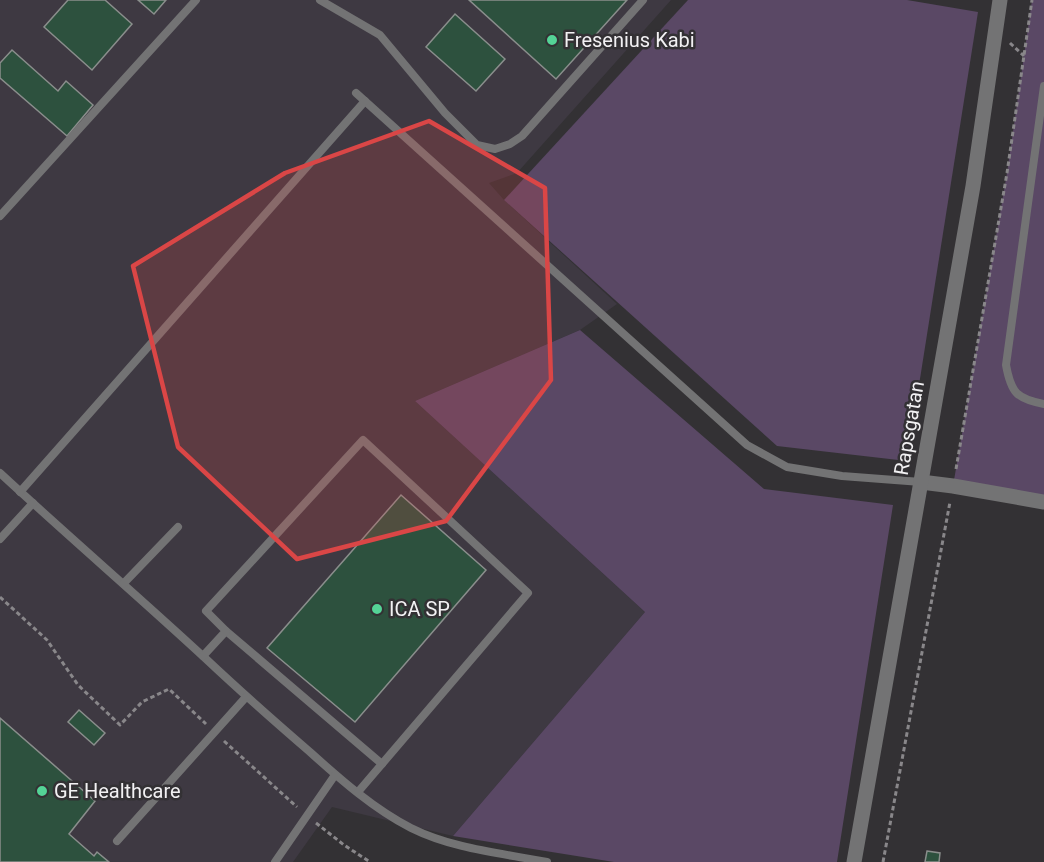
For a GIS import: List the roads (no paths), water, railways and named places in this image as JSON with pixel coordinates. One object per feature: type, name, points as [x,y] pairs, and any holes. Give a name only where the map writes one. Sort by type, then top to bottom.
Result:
[{"type":"street","name":"Rapsgatan","points":[[854,862],[973,186],[1000,0]]},
{"type":"street","points":[[921,482],[1044,502]]},
{"type":"lane","points":[[0,216],[196,0]]},
{"type":"lane","points":[[320,0],[380,35],[445,113],[477,146],[495,149],[510,144],[522,136],[643,0]]},
{"type":"lane","points":[[1044,86],[1006,365],[1009,383],[1015,393],[1025,400],[1044,404]]},
{"type":"lane","points":[[356,93],[747,445],[787,467],[842,476],[921,482]]},
{"type":"lane","points":[[20,492],[365,101]]},
{"type":"lane","points":[[358,792],[382,764],[528,592],[363,440],[206,611],[226,631],[382,764]]},
{"type":"lane","points":[[0,473],[124,583],[246,697],[335,775],[386,814],[413,829],[439,839],[467,847],[547,862]]},
{"type":"lane","points":[[0,539],[33,503]]},
{"type":"lane","points":[[124,583],[178,527]]},
{"type":"lane","points":[[203,656],[226,631]]},
{"type":"lane","points":[[117,841],[246,697]]},
{"type":"lane","points":[[275,862],[335,775]]},
{"type":"place","name":"Fresenius Kabi","points":[[552,40]]},
{"type":"place","name":"ICA SP","points":[[377,609]]},
{"type":"place","name":"GE Healthcare","points":[[42,791]]}]
